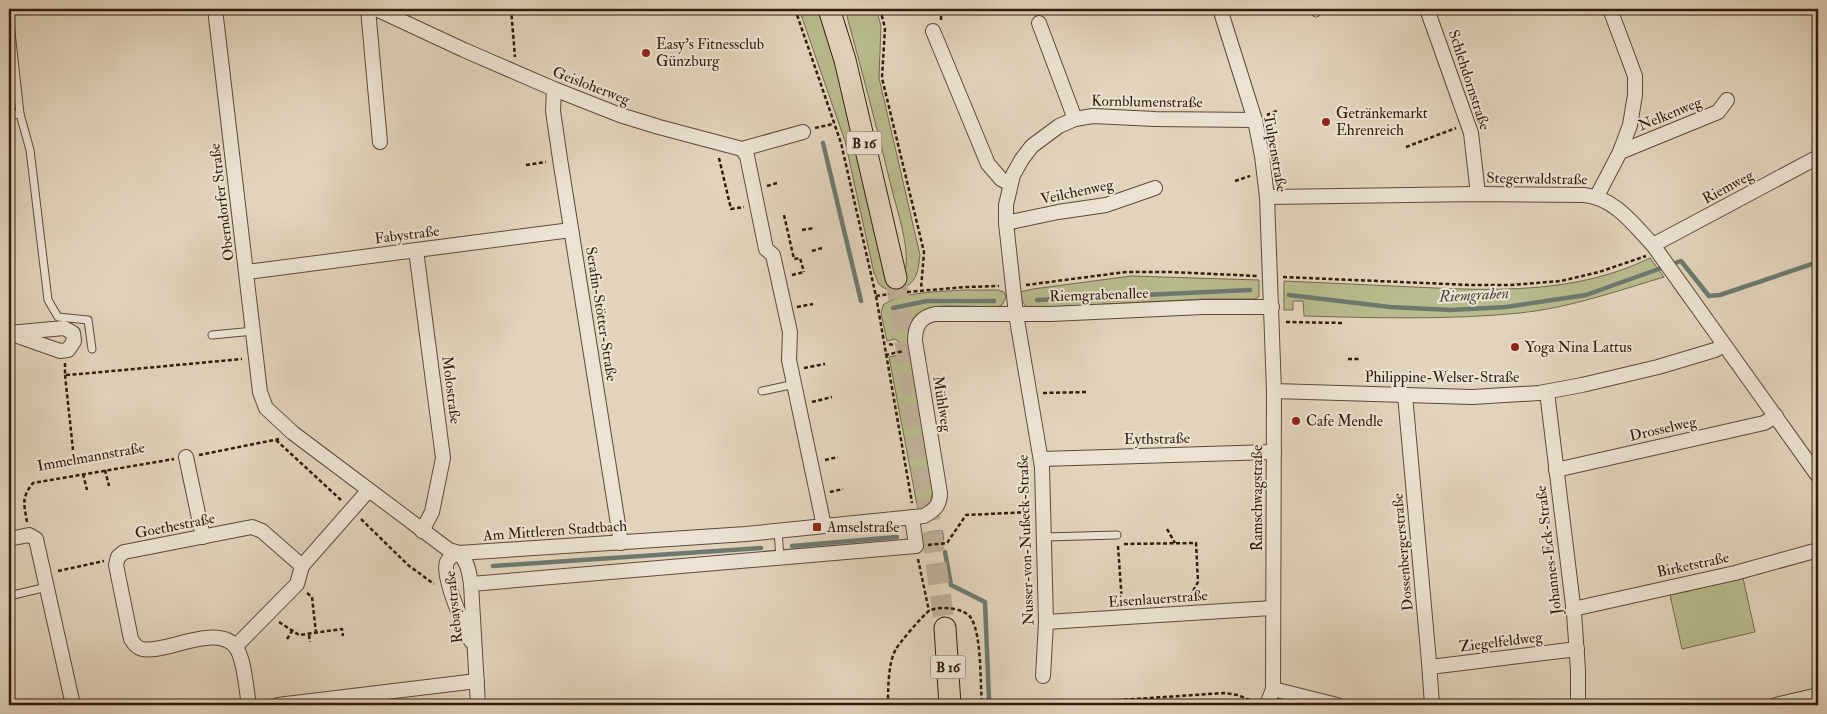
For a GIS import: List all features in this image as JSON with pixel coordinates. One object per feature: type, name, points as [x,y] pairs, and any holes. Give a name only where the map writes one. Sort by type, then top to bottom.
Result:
[{"type":"main road","name":"B 16","points":[[829,9],[845,60],[896,278]]},
{"type":"main road","name":"B 16","points":[[945,628],[950,705]]},
{"type":"street","name":"Oberndorfer Straße","points":[[215,9],[260,392]]},
{"type":"street","points":[[368,9],[380,142]]},
{"type":"street","name":"Geisloherweg","points":[[376,9],[464,50],[620,116],[742,149]]},
{"type":"street","name":"Tulpenstraße","points":[[1220,9],[1254,120],[1262,156],[1267,198],[1272,307]]},
{"type":"street","name":"Schlehdornstraße","points":[[1427,9],[1471,133],[1478,194]]},
{"type":"street","points":[[1597,196],[1620,152],[1630,125],[1635,95],[1635,76],[1610,9]]},
{"type":"street","points":[[1039,23],[1075,119]]},
{"type":"street","points":[[933,31],[988,164],[1002,179],[1010,184]]},
{"type":"street","name":"Serafin-Stötter-Straße","points":[[554,89],[553,111],[560,159],[621,543]]},
{"type":"street","name":"Nelkenweg","points":[[1620,152],[1718,112],[1727,100]]},
{"type":"street","name":"Kornblumenstraße","points":[[1016,314],[1006,223],[1006,205],[1010,184],[1022,159],[1032,146],[1059,126],[1075,119],[1092,116],[1254,120]]},
{"type":"street","points":[[803,132],[742,149],[747,156],[766,249],[773,255],[790,332],[789,360],[824,526]]},
{"type":"street","name":"Riemweg","points":[[1653,245],[1818,158]]},
{"type":"street","name":"Veilchenweg","points":[[1006,223],[1058,212],[1106,205],[1155,188]]},
{"type":"street","name":"Stegerwaldstraße","points":[[1267,198],[1478,194],[1597,196],[1611,203],[1653,245],[1818,476]]},
{"type":"street","name":"Fabystraße","points":[[247,272],[571,230]]},
{"type":"street","name":"Molostraße","points":[[416,250],[443,458],[432,512],[422,531]]},
{"type":"street","name":"Riemgrabenallee","points":[[928,316],[935,314],[1016,314],[1203,307],[1272,307]]},
{"type":"street","name":"Ramschwagstraße","points":[[1268,704],[1273,689],[1274,391],[1272,307]]},
{"type":"street","name":"Nusser-von-Nußeck-Straße","points":[[1016,314],[1041,459],[1046,622],[1043,676]]},
{"type":"street","name":"Mühlweg","points":[[928,316],[920,320],[915,335],[940,502]]},
{"type":"street","points":[[59,322],[73,333],[74,340],[71,347],[64,351],[9,333],[59,322]]},
{"type":"street","name":"Philippine-Welser-Straße","points":[[1274,391],[1472,397],[1547,392],[1658,367],[1716,350],[1724,345]]},
{"type":"street","name":"Am Mittleren Stadtbach","points":[[260,392],[266,408],[296,435],[422,531],[449,550],[460,553],[778,531],[924,516],[933,511],[940,502]]},
{"type":"street","name":"Johannes-Eck-Straße","points":[[1547,392],[1573,609],[1578,705]]},
{"type":"street","name":"Dossenbergerstraße","points":[[1404,395],[1432,705]]},
{"type":"street","name":"Drosselweg","points":[[1556,470],[1764,422],[1776,416]]},
{"type":"street","name":"Eythstraße","points":[[1041,459],[1274,452]]},
{"type":"street","points":[[186,457],[203,537]]},
{"type":"street","points":[[236,646],[297,584],[302,566],[368,491]]},
{"type":"street","points":[[471,584],[916,546],[912,517]]},
{"type":"street","name":"Goethestraße","points":[[118,557],[124,552],[252,527],[262,531],[302,566]]},
{"type":"street","points":[[9,539],[30,535],[36,539],[73,705]]},
{"type":"street","name":"Birketstraße","points":[[1573,609],[1735,573],[1818,550]]},
{"type":"street","name":"Rebaystraße","points":[[475,650],[449,587],[446,569],[447,562],[452,556],[460,553],[465,558],[468,566],[471,584],[477,681],[478,705]]},
{"type":"street","points":[[118,557],[116,565],[131,639],[135,646],[141,649],[150,649],[211,638],[226,639],[236,646],[241,656],[249,705]]},
{"type":"street","name":"Eisenlauerstraße","points":[[1046,622],[1273,608]]},
{"type":"street","name":"Ziegelfeldweg","points":[[1430,667],[1576,649]]},
{"type":"street","points":[[278,705],[477,681]]},
{"type":"street","points":[[1273,689],[1303,702],[1337,705]]},
{"type":"street","points":[[1776,705],[1818,695]]},
{"type":"lane","points":[[9,14],[20,114],[30,150],[48,300],[59,322],[88,320],[92,349]]},
{"type":"lane","points":[[9,115],[20,114]]},
{"type":"lane","points":[[212,335],[254,331]]},
{"type":"lane","points":[[762,391],[793,377]]},
{"type":"lane","points":[[778,531],[780,558]]},
{"type":"lane","points":[[1044,537],[1117,535]]},
{"type":"lane","points":[[9,596],[46,580]]},
{"type":"path","points":[[511,9],[515,59]]},
{"type":"path","points":[[795,9],[841,143],[876,296],[912,498],[912,517]]},
{"type":"path","points":[[880,9],[885,28],[882,78],[924,252],[921,290]]},
{"type":"path","points":[[1406,147],[1467,123]]},
{"type":"path","points":[[803,132],[833,124]]},
{"type":"path","points":[[719,158],[731,209],[757,203]]},
{"type":"path","points":[[526,165],[560,159]]},
{"type":"path","points":[[784,215],[794,259],[800,258],[804,272]]},
{"type":"path","points":[[802,230],[814,228]]},
{"type":"path","points":[[812,251],[822,248]]},
{"type":"path","points":[[1273,322],[1344,323]]},
{"type":"path","points":[[889,344],[893,345]]},
{"type":"path","points":[[886,355],[916,349]]},
{"type":"path","points":[[64,351],[72,450]]},
{"type":"path","points":[[65,375],[256,357]]},
{"type":"path","points":[[1348,359],[1361,359]]},
{"type":"path","points":[[793,377],[825,364]]},
{"type":"path","points":[[1030,394],[1086,392]]},
{"type":"path","points":[[799,404],[832,397]]},
{"type":"path","name":"Immelmannstraße","points":[[30,535],[23,500],[26,491],[33,483],[186,457],[296,435]]},
{"type":"path","points":[[276,440],[408,565],[439,588]]},
{"type":"path","points":[[105,470],[109,486]]},
{"type":"path","points":[[83,474],[86,490]]},
{"type":"path","points":[[929,611],[916,546],[947,543],[966,516],[1043,512]]},
{"type":"path","points":[[1167,529],[1175,543]]},
{"type":"path","points":[[1122,618],[1118,544],[1196,543],[1198,582],[1192,593],[1193,613]]},
{"type":"path","points":[[46,580],[118,557]]},
{"type":"path","points":[[297,584],[312,597],[316,633]]},
{"type":"path","points":[[888,705],[888,680],[895,650],[929,611],[944,608],[958,609],[970,616],[976,629],[982,705]]},
{"type":"path","points":[[268,614],[299,635],[342,629],[343,636]]},
{"type":"path","points":[[287,639],[292,631]]},
{"type":"path","points":[[309,634],[310,642]]},
{"type":"path","points":[[1046,705],[1224,693],[1238,695],[1253,702],[1268,704]]},
{"type":"green space","points":[[799,9],[822,9],[904,276],[906,255],[903,231],[845,9],[876,9],[881,26],[879,78],[920,255],[916,275],[905,288],[900,290],[884,288],[879,284],[874,273],[845,141]]},
{"type":"green space","points":[[1650,258],[1664,277],[1593,298],[1538,311],[1439,318],[1304,316],[1303,301],[1293,301],[1293,310],[1284,310],[1284,281],[1474,289],[1535,288],[1594,278],[1622,270]]},
{"type":"green space","points":[[1131,276],[1259,280],[1259,297],[1254,299],[1204,299],[1029,308],[1023,303],[1020,295],[1020,292],[1033,289]]},
{"type":"green space","points":[[964,290],[998,290],[1004,292],[1006,297],[1002,305],[997,307],[946,306],[928,308],[916,317],[912,324],[909,346],[901,347],[895,339],[887,341],[881,313],[883,305],[891,300],[911,295]]},
{"type":"green space","points":[[911,353],[933,490],[929,503],[918,510],[889,357]]},
{"type":"green space","points":[[1743,578],[1755,632],[1682,649],[1670,595]]},
{"type":"waterway","points":[[823,143],[861,301]]},
{"type":"waterway","name":"Riemgraben","points":[[1289,295],[1390,307],[1451,310],[1506,307],[1586,295],[1681,261],[1709,296],[1720,295],[1818,262]]},
{"type":"waterway","points":[[1037,300],[1250,290]]},
{"type":"waterway","points":[[893,308],[927,301],[994,301]]},
{"type":"waterway","points":[[928,534],[941,532],[942,539]]},
{"type":"waterway","points":[[792,546],[897,537]]},
{"type":"waterway","points":[[493,566],[761,548]]},
{"type":"waterway","points":[[945,552],[951,585],[985,602],[990,705]]},
{"type":"waterway","points":[[1210,705],[1237,704]]},
{"type":"tunnel","points":[[896,278],[945,628]]},
{"type":"place","name":"Easy's Fitnessclub Günzburg","points":[[646,53]]},
{"type":"place","name":"Getränkemarkt Ehrenreich","points":[[1326,122]]},
{"type":"place","name":"Yoga Nina Lattus","points":[[1515,347]]},
{"type":"place","name":"Cafe Mendle","points":[[1296,421]]},
{"type":"place","name":"Amselstraße","points":[[817,527]]}]
